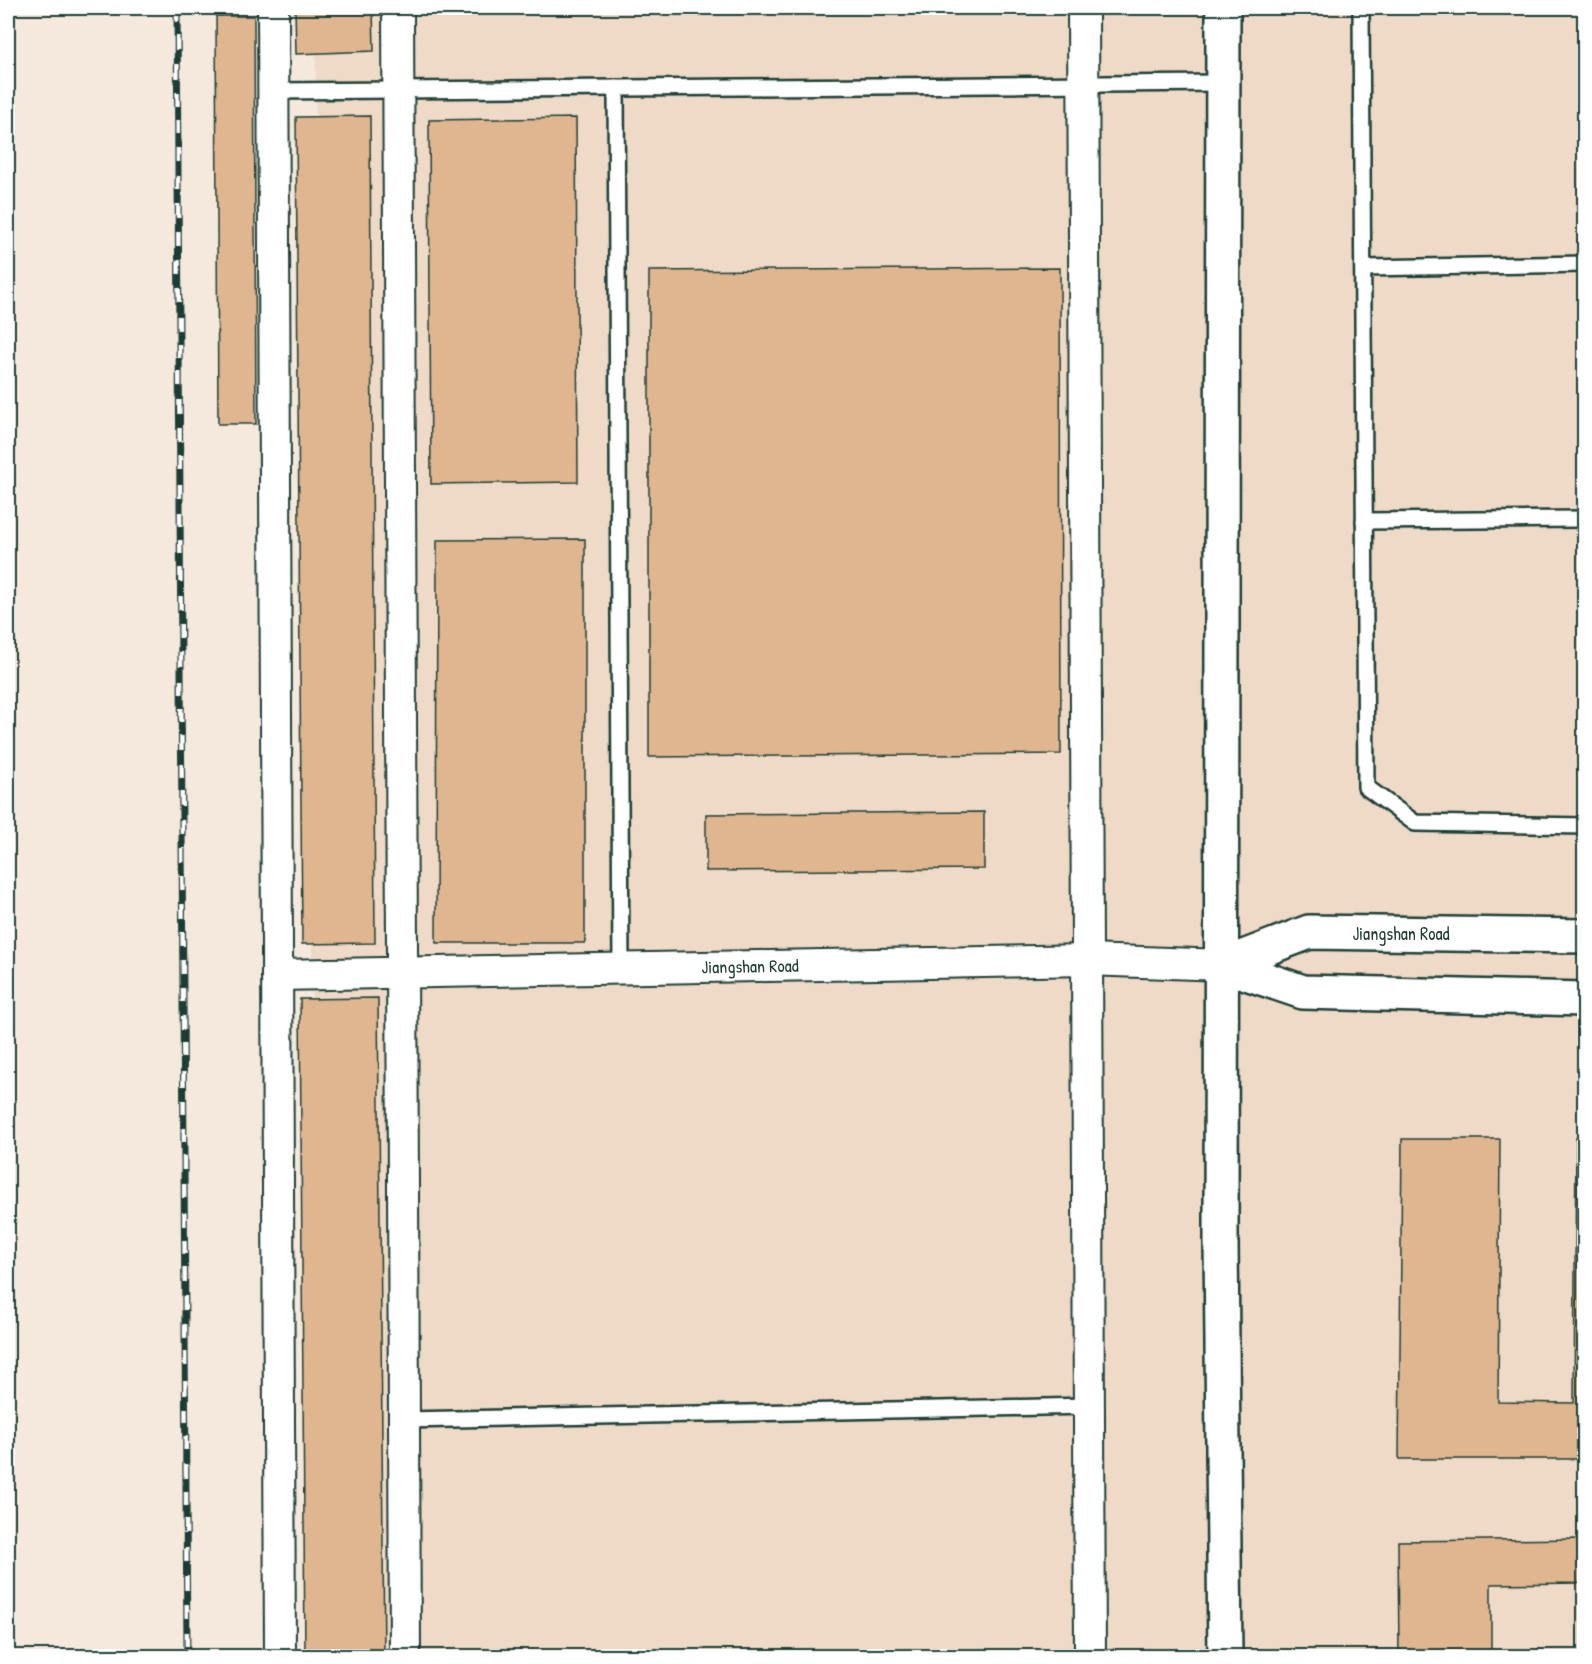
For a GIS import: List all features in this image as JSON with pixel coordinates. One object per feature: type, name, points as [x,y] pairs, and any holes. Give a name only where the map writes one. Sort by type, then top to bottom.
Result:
[{"type":"street","points":[[273,8],[280,1656]]},
{"type":"street","points":[[398,8],[405,1656]]},
{"type":"street","points":[[1083,8],[1090,1656]]},
{"type":"street","points":[[1223,8],[1221,1252],[1225,1656]]},
{"type":"street","name":"Jiangshan Road","points":[[1223,965],[1308,932],[1584,936]]},
{"type":"street","name":"Jiangshan Road","points":[[277,975],[1087,960],[1223,965],[1303,992],[1584,999]]},
{"type":"lane","points":[[1361,8],[1366,787],[1415,822],[1584,826]]},
{"type":"lane","points":[[273,91],[1223,83]]},
{"type":"lane","points":[[616,88],[621,969]]},
{"type":"lane","points":[[1363,268],[1584,264]]},
{"type":"lane","points":[[1364,521],[1584,519]]},
{"type":"lane","points":[[404,1420],[1089,1406]]},
{"type":"shaded area","points":[[316,8],[1584,8],[1584,1656],[309,1656]]},
{"type":"building","points":[[295,8],[373,8],[374,51],[296,54]]},
{"type":"building","points":[[216,16],[254,16],[256,424],[218,424]]},
{"type":"building","points":[[370,116],[375,943],[302,944],[296,117]]},
{"type":"building","points":[[576,118],[578,482],[431,484],[429,120]]},
{"type":"building","points":[[1060,268],[1061,754],[649,757],[649,271]]},
{"type":"building","points":[[585,539],[585,943],[436,943],[437,540]]},
{"type":"building","points":[[984,812],[984,869],[706,871],[706,814]]},
{"type":"building","points":[[378,998],[384,1656],[305,1656],[300,999]]},
{"type":"building","points":[[1576,1138],[1584,1138],[1584,1459],[1399,1459],[1402,1139],[1500,1139],[1498,1402],[1574,1403]]},
{"type":"building","points":[[1584,1539],[1584,1583],[1491,1584],[1491,1656],[1399,1656],[1398,1541]]},
{"type":"railway","points":[[177,8],[187,1656]]}]
